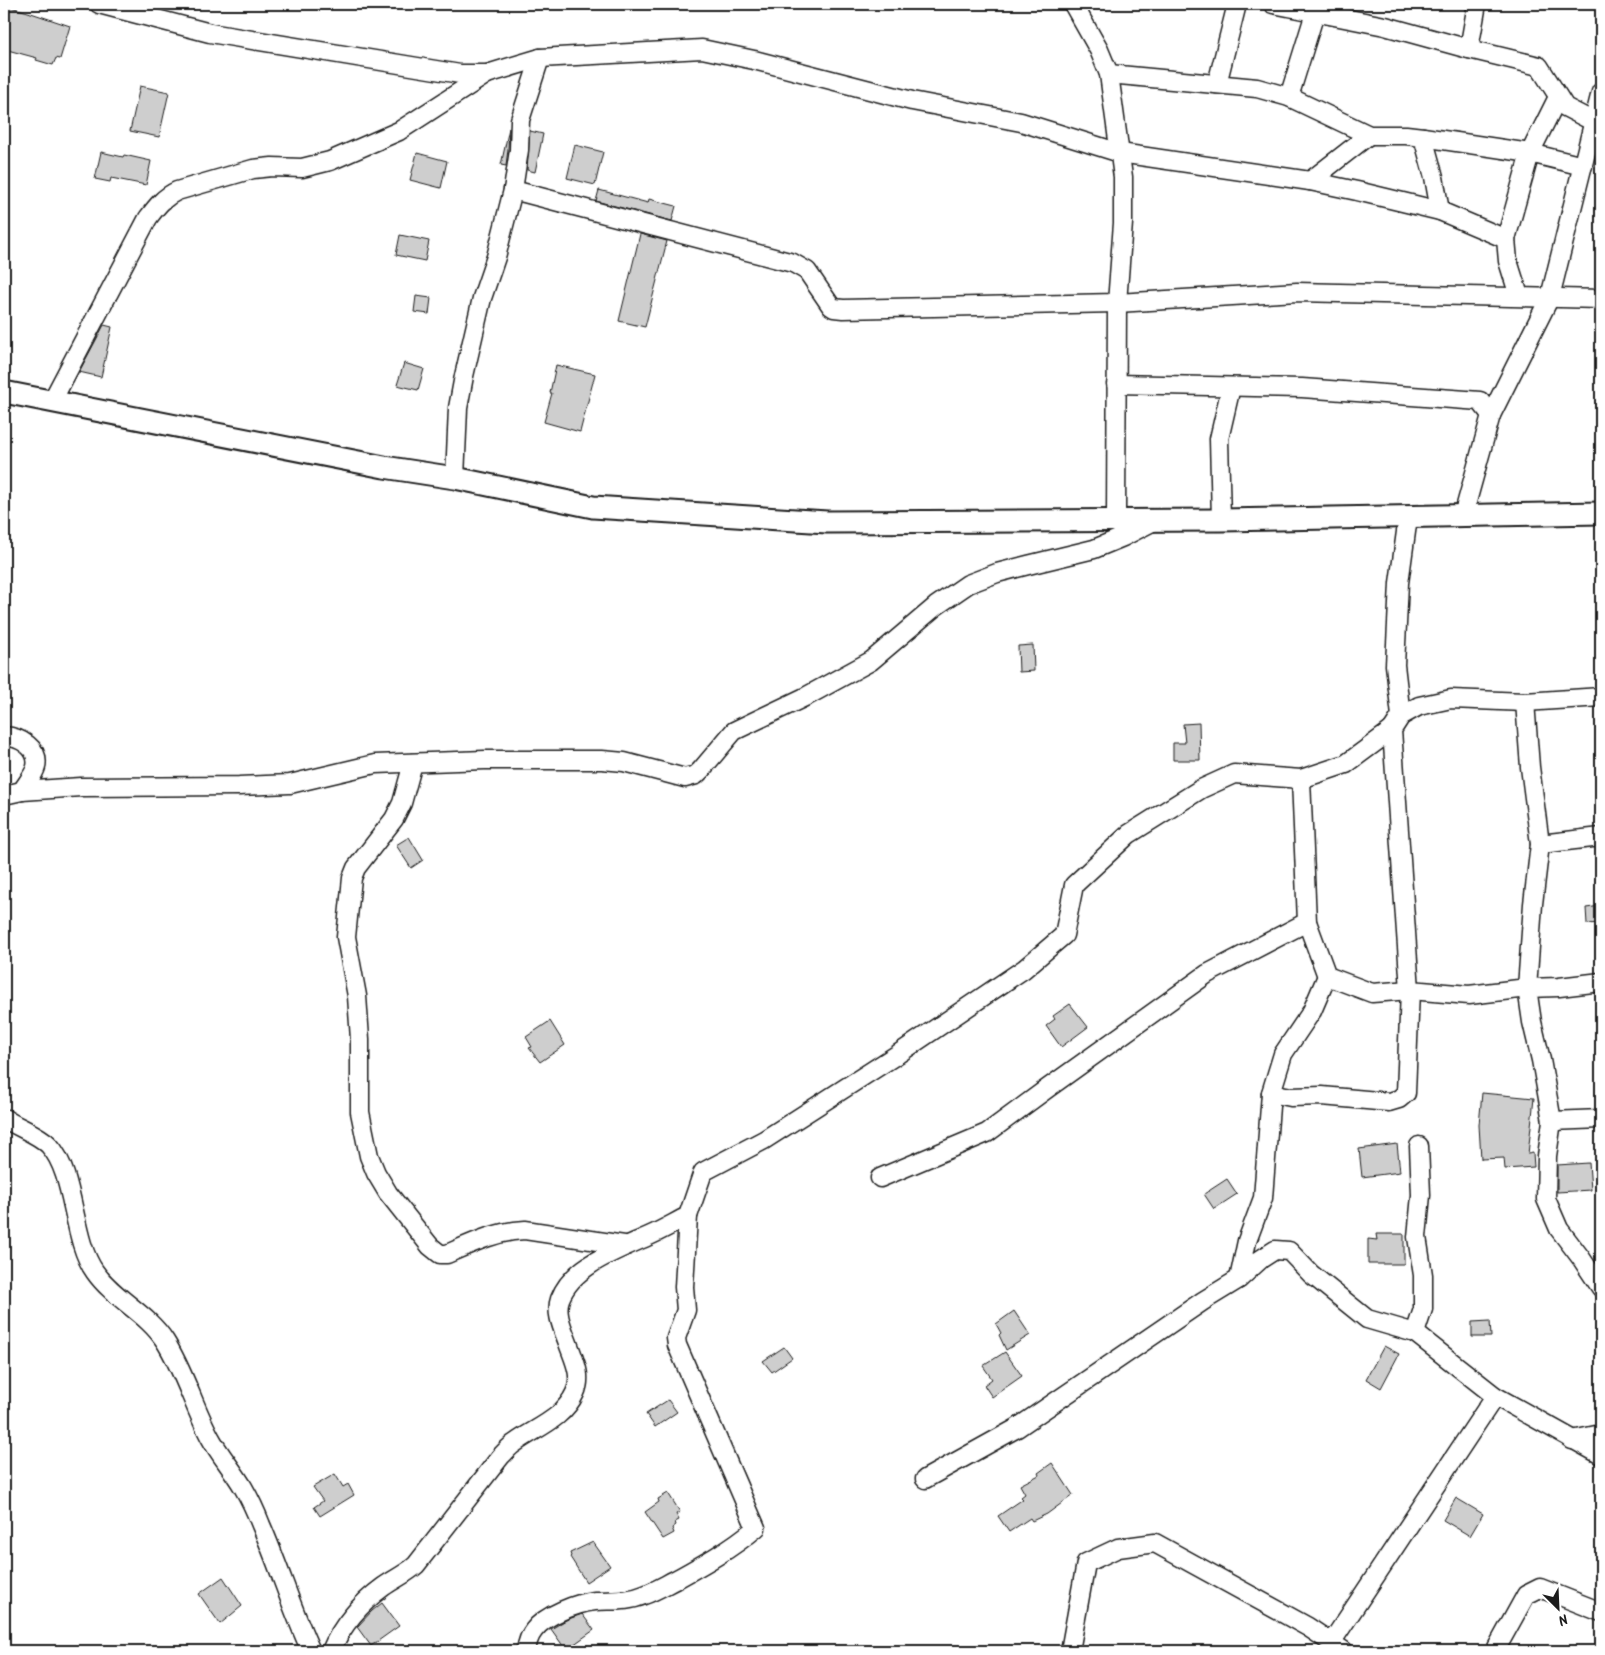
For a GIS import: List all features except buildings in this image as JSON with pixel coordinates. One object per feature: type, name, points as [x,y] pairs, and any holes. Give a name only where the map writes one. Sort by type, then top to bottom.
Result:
[{"type":"street","points":[[99,4],[210,33],[460,74],[487,74]]},
{"type":"street","points":[[1073,4],[1099,50],[1109,74],[1123,177],[1123,223],[1117,303],[1116,521]]},
{"type":"street","points":[[1217,84],[1237,4]]},
{"type":"street","points":[[1272,4],[1385,26],[1538,66],[1565,107],[1598,126]]},
{"type":"street","points":[[1469,49],[1477,4]]},
{"type":"street","points":[[1289,97],[1315,12]]},
{"type":"street","points":[[52,401],[148,218],[168,195],[177,190],[253,169],[302,168],[330,162],[399,131],[487,74],[540,58],[702,49],[754,60],[912,101],[1021,122],[1120,153],[1310,181],[1440,210],[1506,239]]},
{"type":"street","points":[[455,478],[458,408],[466,368],[482,298],[496,257],[513,190],[519,150],[520,120],[540,58]]},
{"type":"street","points":[[1109,74],[1257,88],[1289,97],[1369,135],[1406,135],[1530,152],[1583,166]]},
{"type":"street","points":[[1463,516],[1491,415],[1550,297],[1583,166],[1598,126],[1601,92]]},
{"type":"street","points":[[1519,296],[1508,260],[1506,239],[1530,152],[1558,97]]},
{"type":"street","points":[[1310,181],[1369,135]]},
{"type":"street","points":[[1424,137],[1440,210]]},
{"type":"street","points":[[513,190],[793,262],[807,271],[834,308],[1117,303],[1297,292],[1601,299]]},
{"type":"street","points":[[1116,384],[1302,388],[1480,401],[1491,415]]},
{"type":"street","points":[[1221,520],[1219,439],[1231,387]]},
{"type":"street","points":[[4,392],[384,467],[455,478],[593,507],[827,522],[1154,521],[1601,513]]},
{"type":"street","points":[[1272,1093],[1291,1097],[1322,1096],[1389,1102],[1399,1099],[1406,1094],[1410,990],[1395,665],[1399,583],[1408,517]]},
{"type":"street","points":[[4,795],[22,791],[81,787],[290,784],[375,764],[485,760],[602,760],[624,762],[685,778],[691,777],[701,770],[734,731],[807,696],[871,661],[936,606],[968,584],[1020,567],[1094,549],[1154,521]]},
{"type":"street","points":[[526,1651],[534,1630],[544,1620],[581,1604],[622,1601],[644,1596],[706,1563],[738,1543],[756,1528],[677,1345],[676,1338],[686,1310],[684,1287],[688,1216],[703,1172],[764,1140],[898,1054],[1024,969],[1064,935],[1074,885],[1129,834],[1201,789],[1234,774],[1301,779],[1346,764],[1419,706],[1451,698],[1525,702],[1601,697]]},
{"type":"street","points":[[1525,702],[1530,767],[1540,844],[1533,904],[1527,988],[1552,1121],[1547,1156],[1546,1199],[1559,1230],[1601,1288]]},
{"type":"street","points":[[4,736],[22,741],[32,748],[36,759],[36,769],[22,791]]},
{"type":"street","points":[[413,763],[402,803],[394,819],[356,868],[352,878],[348,910],[346,937],[357,996],[360,1039],[360,1112],[369,1156],[376,1173],[388,1193],[430,1246],[440,1254],[447,1254],[496,1234],[518,1230],[624,1245]]},
{"type":"street","points":[[1239,1279],[1247,1241],[1263,1198],[1272,1093],[1283,1054],[1312,1012],[1327,976],[1307,922],[1301,779]]},
{"type":"street","points":[[1540,844],[1601,836]]},
{"type":"street","points":[[880,1178],[987,1133],[1207,974],[1307,922]]},
{"type":"street","points":[[1327,976],[1372,993],[1410,990],[1469,994],[1601,982]]},
{"type":"street","points":[[4,1118],[48,1144],[56,1155],[69,1190],[84,1251],[95,1272],[111,1290],[145,1318],[164,1340],[180,1370],[210,1437],[243,1487],[262,1526],[295,1616],[311,1651]]},
{"type":"street","points":[[1552,1121],[1601,1119]]},
{"type":"street","points":[[1414,1333],[1423,1308],[1423,1275],[1417,1237],[1421,1195],[1420,1146]]},
{"type":"street","points":[[331,1651],[342,1629],[357,1610],[375,1593],[416,1565],[501,1456],[513,1444],[551,1421],[567,1407],[575,1394],[579,1378],[560,1320],[560,1299],[568,1285],[581,1272],[601,1258],[624,1245],[650,1235],[688,1216]]},
{"type":"street","points":[[925,1478],[1018,1428],[1203,1301],[1239,1279],[1261,1259],[1275,1250],[1289,1251],[1311,1274],[1367,1320],[1414,1333],[1495,1396],[1601,1455]]},
{"type":"street","points":[[1070,1651],[1086,1563],[1118,1548],[1155,1543],[1308,1627],[1338,1647],[1495,1396]]},
{"type":"street","points":[[1572,1440],[1601,1434]]},
{"type":"street","points":[[1495,1651],[1526,1596],[1540,1588],[1601,1612]]}]
